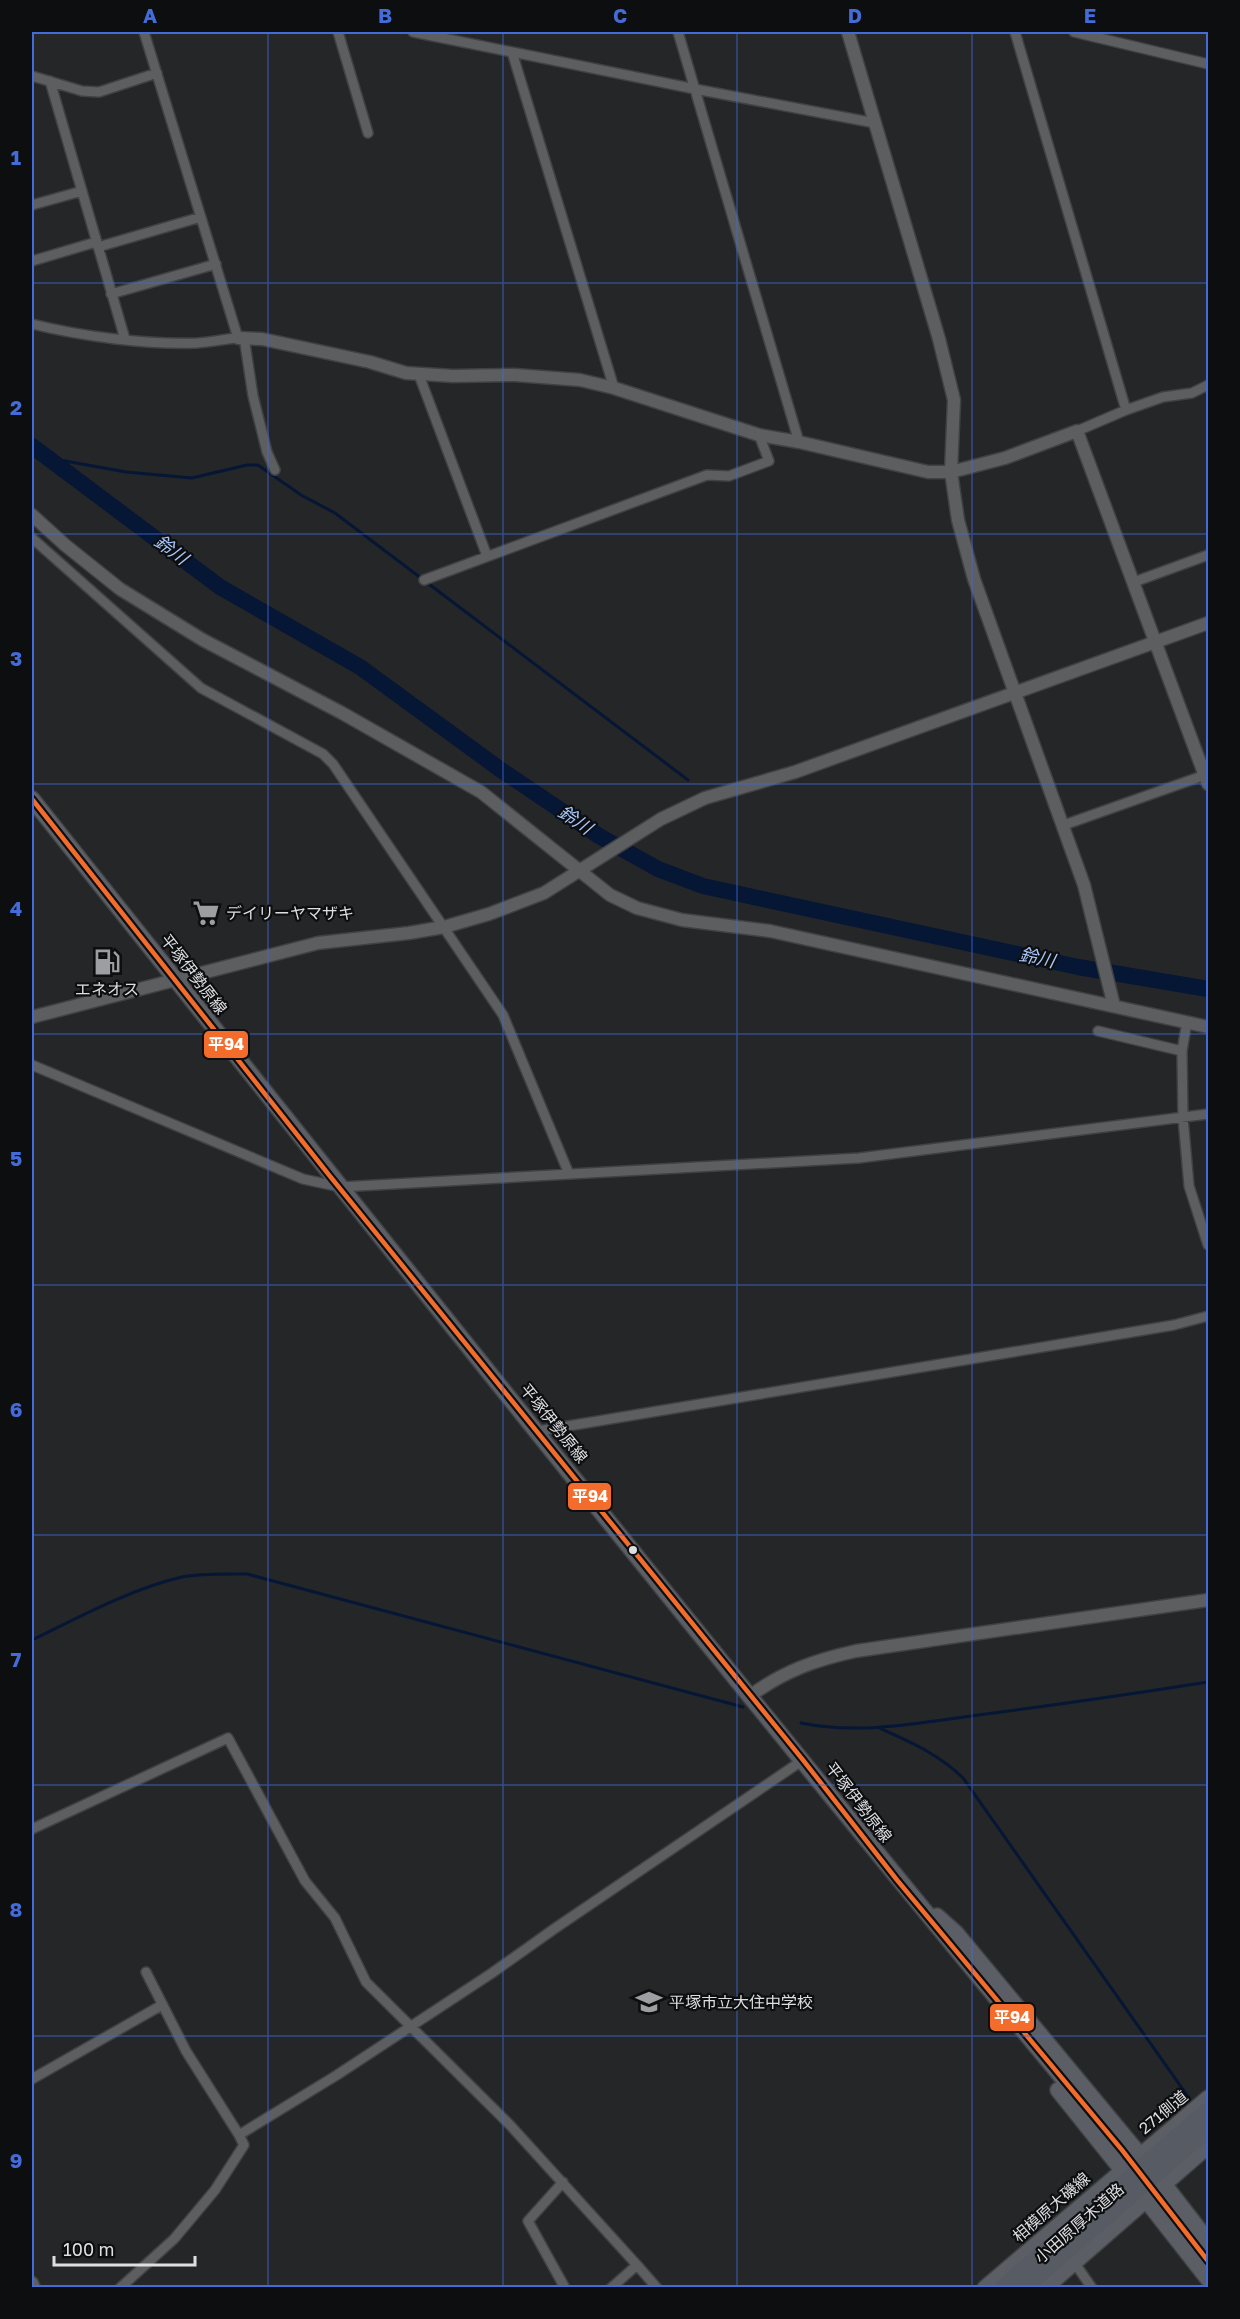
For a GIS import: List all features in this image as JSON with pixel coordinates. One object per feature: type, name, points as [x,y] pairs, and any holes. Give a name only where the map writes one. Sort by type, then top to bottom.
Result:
[{"type":"highway","name":"小田原厚木道路","points":[[1003,2288],[1209,2111]]},
{"type":"highway","name":"小田原厚木道路","points":[[1023,2288],[1209,2128]]},
{"type":"main road","name":"平塚伊勢原線","points":[[32,799],[340,1187],[803,1760],[897,1880],[1122,2150]]},
{"type":"main road","points":[[897,1880],[956,1933],[1140,2155]]},
{"type":"main road","points":[[897,1880],[940,1947],[1122,2170]]},
{"type":"main road","name":"271側道","points":[[1140,2155],[1209,2098]]},
{"type":"main road","points":[[1045,2288],[1209,2146]]},
{"type":"main road","name":"相模原大磯線","points":[[985,2288],[1140,2155]]},
{"type":"main road","points":[[1164,2184],[1209,2241]]},
{"type":"main road","points":[[1146,2200],[1209,2279]]},
{"type":"main road","points":[[1163,2203],[1209,2261]]},
{"type":"street","points":[[144,32],[241,338],[267,452],[275,470]]},
{"type":"street","points":[[338,32],[368,134]]},
{"type":"street","points":[[413,32],[875,123]]},
{"type":"street","points":[[678,32],[799,442]]},
{"type":"street","points":[[848,32],[939,339],[954,400],[951,472],[958,520],[974,579],[1084,885],[1113,1003]]},
{"type":"street","points":[[1014,32],[1125,410]]},
{"type":"street","points":[[1074,32],[1209,64]]},
{"type":"street","points":[[512,52],[614,388]]},
{"type":"street","points":[[32,76],[82,91],[99,92],[157,73]]},
{"type":"street","points":[[50,81],[124,339]]},
{"type":"street","points":[[32,205],[81,191]]},
{"type":"street","points":[[32,261],[201,217]]},
{"type":"street","points":[[111,294],[216,264]]},
{"type":"street","points":[[32,324],[56,330],[124,339],[197,343],[241,338],[262,339],[419,375],[557,377],[580,380],[614,388],[759,435],[928,472],[951,472],[1005,458],[1125,410],[1163,398],[1192,393],[1209,385]]},
{"type":"street","points":[[419,375],[488,556]]},
{"type":"street","points":[[1064,825],[1208,778],[1077,431]]},
{"type":"street","points":[[424,580],[706,475],[729,476],[770,461],[759,435]]},
{"type":"street","points":[[32,515],[65,546],[120,588],[203,640],[342,713],[481,792],[610,895],[637,908],[716,925],[770,931],[1113,1003],[1209,1027]]},
{"type":"street","points":[[32,538],[201,688],[323,754],[333,764],[503,1015],[568,1174]]},
{"type":"street","points":[[1134,582],[1209,555]]},
{"type":"street","points":[[32,1017],[318,943],[444,927],[489,914],[544,892],[580,872],[657,822],[705,798],[795,772],[1209,623]]},
{"type":"street","points":[[1187,1022],[1182,1051],[1183,1118],[1189,1186],[1209,1245]]},
{"type":"street","points":[[1098,1031],[1182,1051]]},
{"type":"street","points":[[32,1065],[303,1179],[340,1187],[859,1158],[1209,1114]]},
{"type":"street","points":[[538,1431],[1174,1325],[1209,1316]]},
{"type":"street","points":[[750,1696],[773,1679],[803,1665],[856,1651],[1209,1600]]},
{"type":"street","points":[[32,1829],[228,1738],[305,1881],[335,1918],[366,1982],[412,2026],[563,2182],[657,2288]]},
{"type":"street","points":[[239,2134],[412,2026],[803,1760]]},
{"type":"street","points":[[120,2288],[174,2238],[215,2190],[243,2145],[239,2134],[186,2051],[146,1972]]},
{"type":"street","points":[[32,2079],[162,2005]]},
{"type":"street","points":[[563,2182],[528,2221],[565,2288]]},
{"type":"street","points":[[1074,2262],[1092,2288]]},
{"type":"street","points":[[610,2288],[637,2265]]},
{"type":"street","points":[[32,2283],[34,2288]]},
{"type":"waterway","name":"鈴川","points":[[32,446],[220,587],[360,667],[501,770],[599,836],[658,869],[703,886],[1078,967],[1208,989]]},
{"type":"waterway","points":[[43,457],[126,472],[192,478],[247,465],[258,465],[301,495],[335,513],[688,780]]},
{"type":"waterway","points":[[32,1640],[106,1604],[163,1582],[198,1575],[247,1574],[743,1707]]},
{"type":"waterway","points":[[801,1723],[845,1728],[890,1726],[1208,1682]]},
{"type":"waterway","points":[[879,1728],[934,1755],[963,1778],[1189,2098]]},
{"type":"transit line","name":"平94","points":[[32,799],[329,1175],[803,1760],[897,1880],[1122,2150],[1208,2261]]},
{"type":"place","name":"デイリーヤマザキ","points":[[206,913]]},
{"type":"place","name":"エネオス","points":[[107,962]]},
{"type":"place","name":"平塚市立大住中学校","points":[[649,2002]]}]
